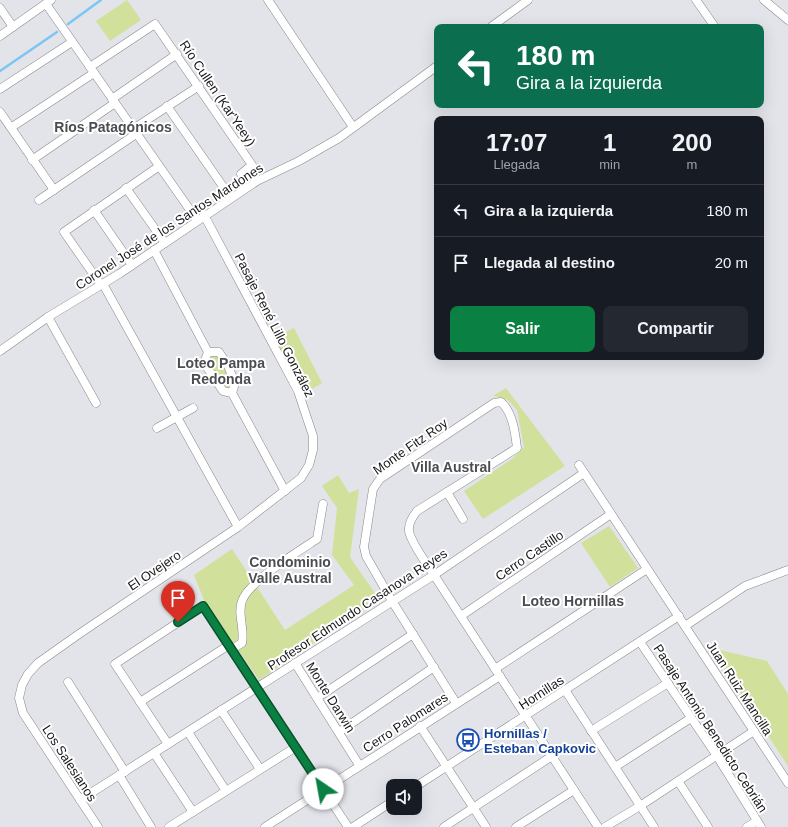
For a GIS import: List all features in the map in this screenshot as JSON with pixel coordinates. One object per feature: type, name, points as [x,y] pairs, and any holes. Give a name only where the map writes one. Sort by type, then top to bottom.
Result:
[{"type":"street","points":[[268,0],[353,127]]},
{"type":"street","points":[[496,24],[528,0]]},
{"type":"street","points":[[696,0],[713,24]]},
{"type":"street","points":[[764,0],[788,20]]},
{"type":"street","points":[[0,36],[48,2],[72,42],[196,220]]},
{"type":"street","points":[[0,8],[13,27]]},
{"type":"street","name":"Río Cullen (Kar'Yeey)","points":[[92,70],[155,24],[252,165],[241,174]]},
{"type":"street","points":[[0,89],[72,42]]},
{"type":"street","points":[[32,160],[177,54]]},
{"type":"street","name":"Coronel José de los Santos Mardones","points":[[0,351],[48,317],[132,265],[164,244],[196,220],[257,181],[299,161],[339,138],[434,68]]},
{"type":"street","points":[[12,127],[92,70]]},
{"type":"street","points":[[39,200],[135,132],[167,106],[199,86]]},
{"type":"street","points":[[167,106],[230,198]]},
{"type":"street","points":[[0,112],[12,127],[32,160],[54,190]]},
{"type":"street","points":[[158,167],[64,232],[102,284],[238,527]]},
{"type":"street","points":[[126,188],[164,244]]},
{"type":"street","points":[[94,210],[132,265]]},
{"type":"street","name":"Pasaje René Lillo González","points":[[204,215],[298,391],[312,436],[313,450]]},
{"type":"street","points":[[154,250],[208,352],[204,363],[222,391],[232,393]]},
{"type":"street","points":[[48,317],[96,402]]},
{"type":"street","points":[[208,352],[219,352],[228,366],[236,383],[232,393]]},
{"type":"street","points":[[232,393],[285,490]]},
{"type":"street","name":"Monte Fitz Roy","points":[[447,492],[517,448],[515,434],[507,408],[501,402],[494,403],[380,479],[373,490],[364,547],[366,556],[392,601],[456,703]]},
{"type":"street","points":[[157,428],[176,416],[193,408]]},
{"type":"street","name":"El Ovejero","points":[[23,713],[19,698],[22,685],[28,674],[38,663],[78,634],[238,527],[301,478],[309,464],[313,450]]},
{"type":"street","name":"Juan Ruiz Mancilla","points":[[579,465],[788,783]]},
{"type":"street","name":"Profesor Edmundo Casanova Reyes","points":[[80,800],[434,575],[584,473]]},
{"type":"street","points":[[462,519],[447,492],[417,511],[411,519],[408,530],[412,540],[434,575],[598,827]]},
{"type":"street","points":[[140,702],[230,647],[242,643],[244,635],[240,610],[242,600],[246,593],[259,580],[317,539],[323,504]]},
{"type":"street","name":"Cerro Castillo","points":[[461,616],[611,514]]},
{"type":"street","name":"Cerro Palomares","points":[[264,827],[456,703],[497,672],[647,569]]},
{"type":"street","points":[[685,626],[745,586],[788,570]]},
{"type":"street","points":[[168,744],[115,664],[203,606],[348,827]]},
{"type":"street","name":"Hornillas","points":[[422,781],[526,716],[678,616]]},
{"type":"street","points":[[317,698],[413,634]]},
{"type":"street","name":"Pasaje Antonio Benedicto Cebrián","points":[[640,642],[717,756],[759,824]]},
{"type":"street","name":"Monte Darwin","points":[[295,663],[359,765]]},
{"type":"street","points":[[339,732],[434,667]]},
{"type":"street","points":[[68,682],[152,827]]},
{"type":"street","points":[[591,731],[668,683]]},
{"type":"street","points":[[565,690],[654,827]]},
{"type":"street","points":[[221,710],[260,769]]},
{"type":"street","name":"Los Salesianos","points":[[23,713],[98,827]]},
{"type":"street","points":[[615,767],[691,718]]},
{"type":"street","points":[[420,726],[486,827]]},
{"type":"street","points":[[605,827],[640,806],[754,731]]},
{"type":"street","points":[[188,732],[226,791]]},
{"type":"street","points":[[169,827],[296,747]]},
{"type":"street","points":[[154,753],[193,812]]},
{"type":"street","points":[[444,827],[552,756]]},
{"type":"street","points":[[678,781],[708,827]]},
{"type":"street","points":[[516,827],[574,790]]},
{"type":"street","points":[[353,827],[386,806]]},
{"type":"street","points":[[747,827],[759,824]]},
{"type":"green space","points":[[127,0],[141,20],[110,41],[96,21]]},
{"type":"green space","points":[[294,328],[322,383],[302,395],[270,339]]},
{"type":"green space","points":[[213,355],[218,356],[233,380],[232,384],[226,389],[208,362],[208,359]]},
{"type":"green space","points":[[506,388],[565,466],[483,519],[464,491],[512,459],[524,447],[517,410],[508,400],[493,396]]},
{"type":"green space","points":[[338,475],[349,493],[359,489],[350,557],[379,599],[259,680],[204,600],[194,575],[232,549],[285,630],[354,585],[332,555],[337,508],[322,486]]},
{"type":"green space","points":[[609,526],[638,568],[610,587],[581,543]]},
{"type":"green space","points":[[711,648],[767,661],[788,694],[788,766]]},
{"type":"waterway","points":[[68,24],[101,0]]},
{"type":"waterway","points":[[0,71],[57,32]]},
{"type":"place","name":"Hornillas / Esteban Capkovic","points":[[468,740]]},
{"type":"district","name":"Ríos Patagónicos","points":[[113,127]]},
{"type":"district","name":"Loteo Pampa Redonda","points":[[221,372]]},
{"type":"district","name":"Villa Austral","points":[[451,467]]},
{"type":"district","name":"Condominio Valle Austral","points":[[290,570]]},
{"type":"district","name":"Loteo Hornillas","points":[[573,601]]},
{"type":"route","points":[[178,622],[203,606],[323,789]]}]
